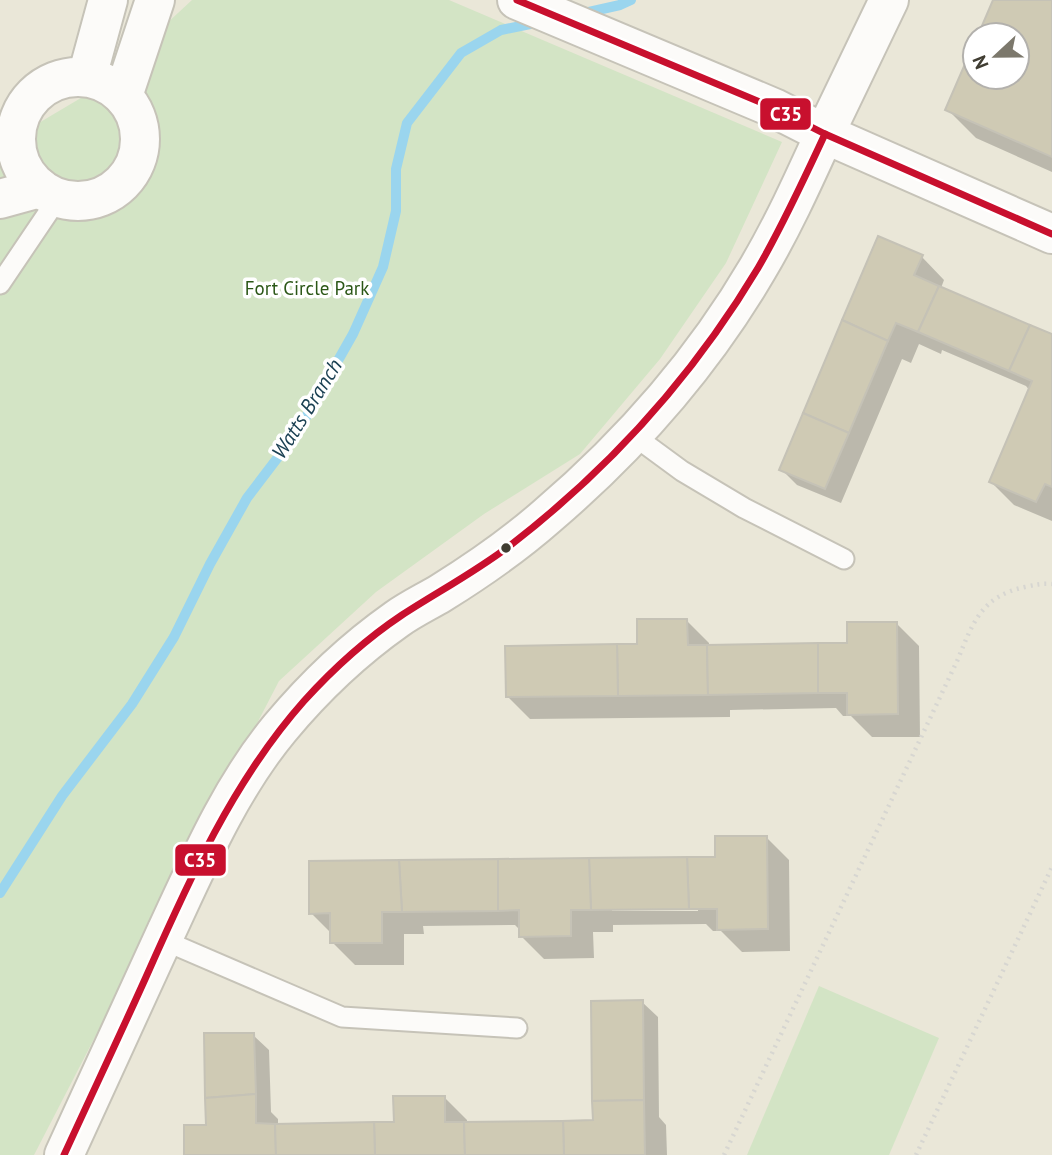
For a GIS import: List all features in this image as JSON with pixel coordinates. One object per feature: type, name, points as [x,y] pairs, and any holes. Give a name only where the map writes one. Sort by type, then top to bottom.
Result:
[{"type":"street","points":[[87,77],[108,0]]},
{"type":"street","points":[[123,96],[155,0]]},
{"type":"street","points":[[517,0],[774,108],[825,134],[1052,234]]},
{"type":"street","points":[[64,1155],[231,800],[272,738],[335,668],[367,641],[475,571],[543,520],[633,435],[673,390],[757,270],[781,227],[889,0]]},
{"type":"street","points":[[0,199],[49,193],[78,201],[98,198],[116,188],[130,173],[139,154],[140,134],[135,113],[123,96],[107,83],[87,77],[66,77],[46,85],[31,98],[20,115],[8,143],[18,155],[26,173],[49,193]]},
{"type":"lane","points":[[0,284],[49,193]]},
{"type":"lane","points":[[633,435],[692,477],[744,508],[844,559]]},
{"type":"lane","points":[[163,940],[342,1017],[517,1028]]},
{"type":"path","points":[[724,1155],[958,659],[972,624],[990,601],[1013,589],[1042,583],[1052,584]]},
{"type":"path","points":[[916,1155],[1052,867]]},
{"type":"green space","name":"Fort Circle Park","points":[[192,0],[449,0],[782,142],[726,263],[660,359],[580,454],[484,514],[376,592],[279,681],[34,1155],[0,1155],[0,146],[96,89]]},
{"type":"green space","points":[[819,986],[939,1038],[889,1155],[747,1155]]},
{"type":"building","points":[[993,0],[1052,0],[1052,157],[945,110],[961,73],[961,91],[1031,91],[1031,21],[984,21]]},
{"type":"building","points":[[878,236],[923,255],[914,275],[939,286],[918,332],[896,323],[888,341],[842,320]]},
{"type":"building","points":[[939,286],[1030,325],[1009,371],[918,332]]},
{"type":"building","points":[[842,320],[888,341],[849,433],[803,413]]},
{"type":"building","points":[[1030,325],[1052,334],[1052,487],[1045,484],[1036,502],[989,482],[1032,381],[1009,371]]},
{"type":"building","points":[[803,413],[849,433],[825,489],[779,470]]},
{"type":"building","points":[[637,619],[687,619],[688,645],[707,645],[708,695],[618,696],[617,644],[637,644]]},
{"type":"building","points":[[847,622],[897,622],[898,714],[847,715],[847,693],[818,693],[818,643],[847,643]]},
{"type":"building","points":[[818,643],[818,693],[708,695],[707,645]]},
{"type":"building","points":[[617,644],[618,696],[506,697],[505,646]]},
{"type":"building","points":[[715,836],[767,836],[768,929],[717,930],[717,909],[689,909],[687,857],[715,857]]},
{"type":"building","points":[[687,857],[689,909],[591,910],[589,858]]},
{"type":"building","points":[[589,858],[591,910],[571,910],[571,936],[519,937],[519,910],[498,911],[498,859]]},
{"type":"building","points":[[498,859],[498,911],[402,912],[399,860]]},
{"type":"building","points":[[399,860],[402,912],[382,912],[382,943],[330,943],[330,913],[309,914],[309,861]]},
{"type":"building","points":[[643,1000],[644,1100],[592,1101],[591,1001]]},
{"type":"building","points":[[204,1033],[254,1033],[256,1094],[205,1098]]},
{"type":"building","points":[[256,1094],[256,1123],[275,1124],[276,1155],[184,1155],[184,1125],[206,1125],[205,1098]]},
{"type":"building","points":[[393,1096],[445,1096],[445,1122],[464,1122],[465,1155],[375,1155],[374,1122],[394,1122]]},
{"type":"building","points":[[644,1100],[645,1155],[564,1155],[563,1121],[593,1120],[592,1101]]},
{"type":"building","points":[[563,1121],[564,1155],[465,1155],[464,1122]]},
{"type":"building","points":[[374,1122],[375,1155],[276,1155],[275,1124]]},
{"type":"waterway","name":"Watts Branch","points":[[580,14],[631,0]]},
{"type":"waterway","name":"Watts Branch","points":[[0,893],[62,796],[132,704],[174,637],[247,498],[298,431],[353,334],[383,267],[396,211],[396,169],[407,123],[461,53],[501,30],[540,22]]},
{"type":"transit line","name":"C35","points":[[517,0],[774,108],[825,134],[1052,234]]},
{"type":"transit line","name":"C35","points":[[64,1155],[196,868],[255,764],[304,701],[338,666],[389,624],[512,544],[583,484],[648,418],[706,346],[758,268],[785,219],[825,134]]}]
